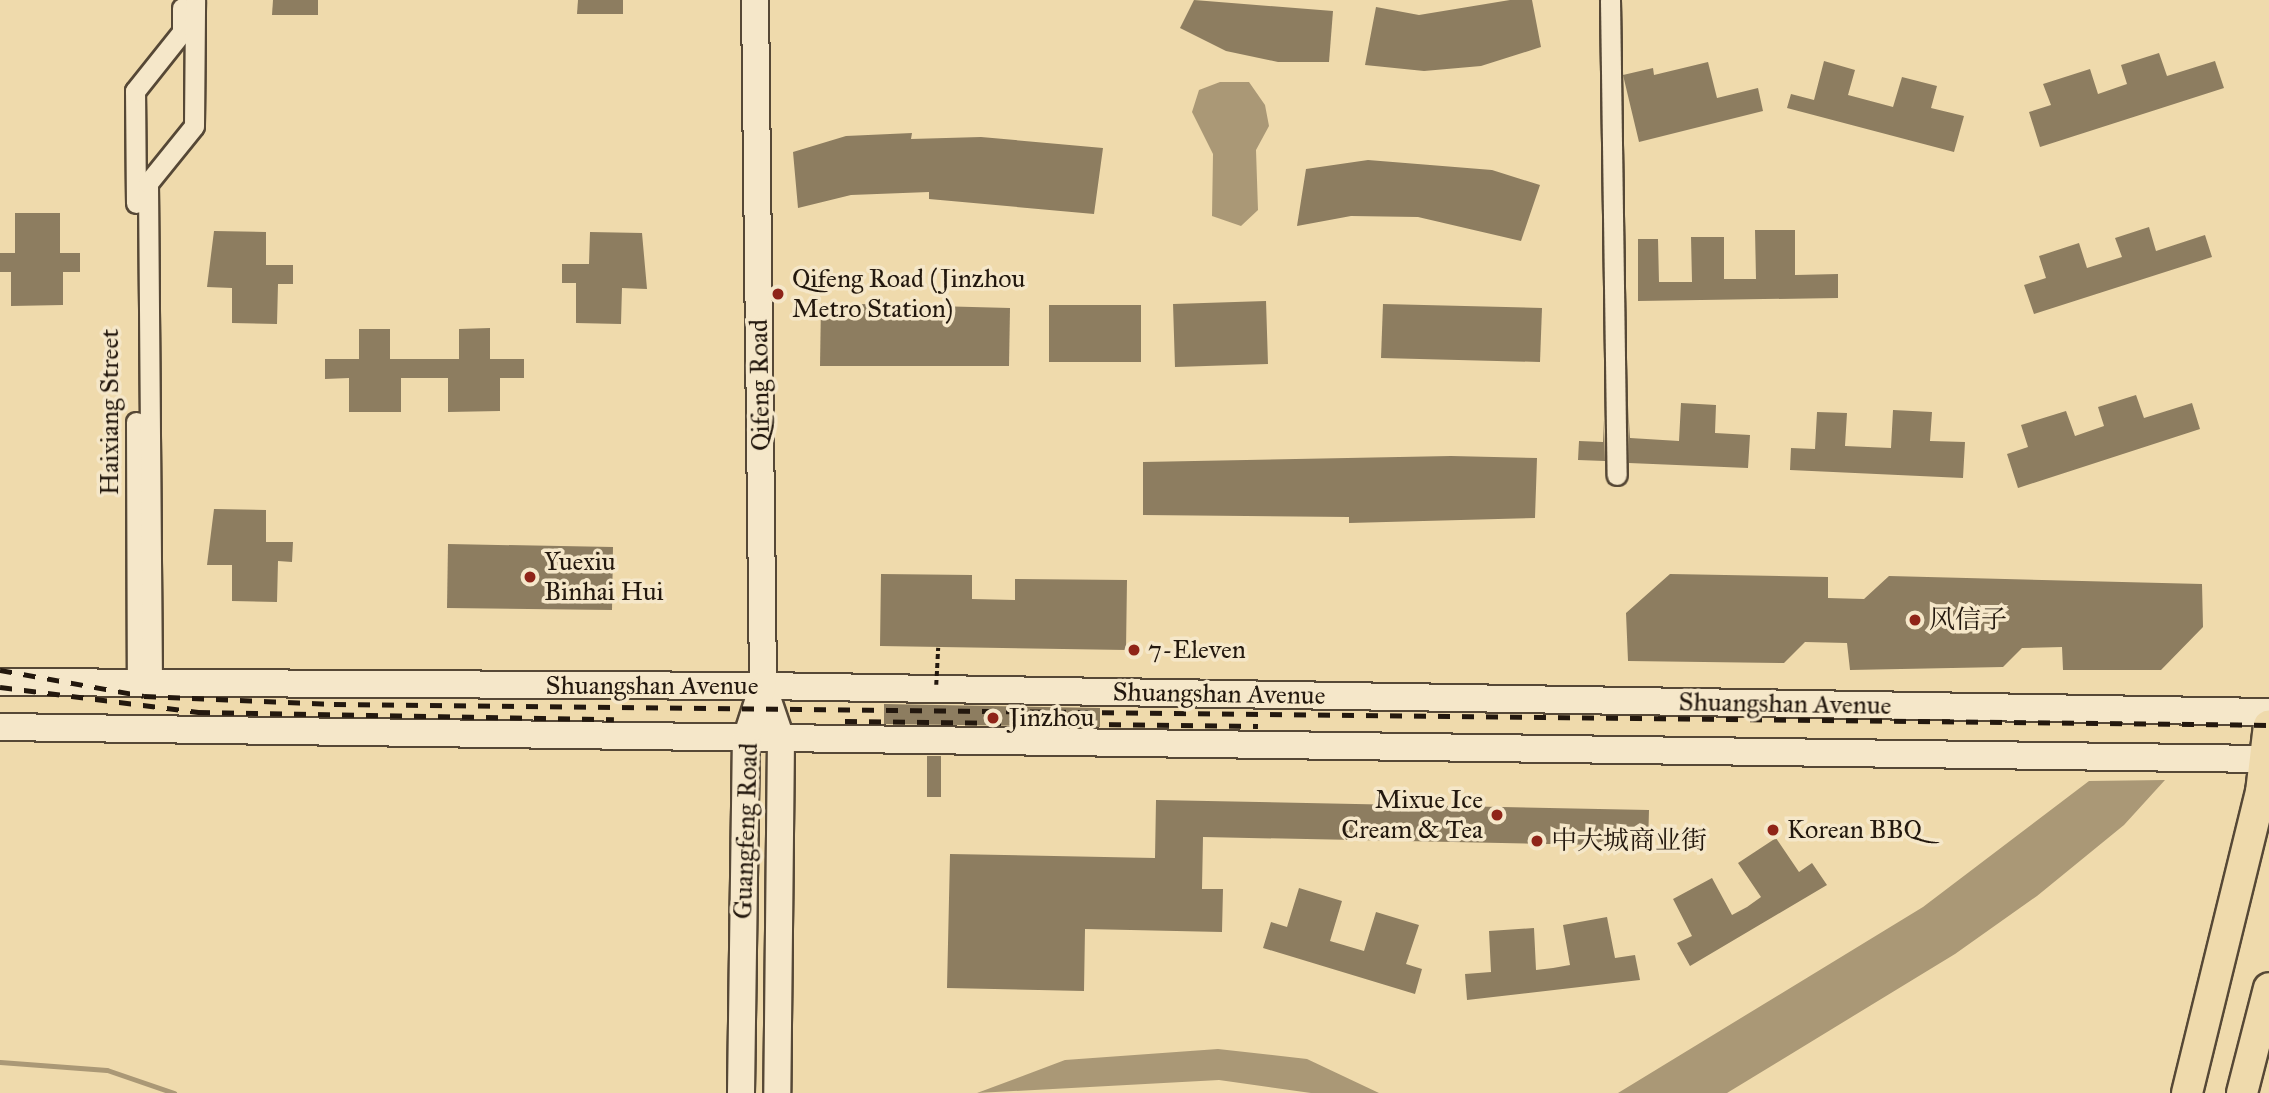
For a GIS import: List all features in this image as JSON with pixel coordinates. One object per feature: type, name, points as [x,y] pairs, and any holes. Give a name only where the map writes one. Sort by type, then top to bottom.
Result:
[{"type":"main road","points":[[2187,1093],[2267,759],[2269,725]]},
{"type":"main road","points":[[2242,1093],[2269,988]]},
{"type":"street","name":"Haixiang Street","points":[[144,683],[135,91],[182,32],[182,0]]},
{"type":"street","name":"Haixiang Street","points":[[144,683],[148,183],[194,126],[195,0]]},
{"type":"street","name":"Qifeng Road","points":[[755,0],[763,686]]},
{"type":"street","points":[[1609,0],[1617,475]]},
{"type":"street","points":[[156,65],[178,65],[194,80]]},
{"type":"street","points":[[136,141],[151,158],[169,157]]},
{"type":"street","name":"Shuangshan Avenue","points":[[0,682],[763,686],[2269,712]]},
{"type":"street","name":"Guangfeng Road","points":[[741,1093],[746,739],[763,686]]},
{"type":"street","name":"Guangfeng Road","points":[[763,686],[781,739],[777,1093]]},
{"type":"street","name":"Shuangshan Avenue","points":[[0,727],[2267,759]]},
{"type":"path","points":[[936,685],[938,648]]},
{"type":"shaded area","points":[[1220,82],[1249,82],[1265,105],[1269,126],[1256,150],[1258,210],[1241,226],[1212,216],[1213,154],[1192,112],[1199,90]]},
{"type":"shaded area","points":[[2165,780],[2124,825],[2037,896],[1955,954],[1727,1093],[1618,1093],[1923,907],[2089,781]]},
{"type":"shaded area","points":[[1218,1049],[1307,1059],[1379,1093],[1311,1093],[1219,1080],[977,1093],[1065,1060]]},
{"type":"building","points":[[273,0],[318,0],[318,15],[272,15]]},
{"type":"building","points":[[578,0],[623,0],[623,14],[577,14]]},
{"type":"building","points":[[1194,0],[1333,11],[1329,62],[1278,62],[1226,51],[1180,28]]},
{"type":"building","points":[[1510,0],[1532,0],[1541,47],[1481,66],[1424,71],[1365,65],[1376,7],[1419,15]]},
{"type":"building","points":[[2159,53],[2167,76],[2215,61],[2224,88],[2040,147],[2029,112],[2051,105],[2043,84],[2090,69],[2098,94],[2127,84],[2121,65]]},
{"type":"building","points":[[1824,61],[1855,70],[1848,95],[1893,107],[1902,77],[1937,86],[1931,108],[1964,116],[1954,152],[1787,108],[1791,94],[1814,100]]},
{"type":"building","points":[[1708,62],[1717,98],[1758,88],[1763,111],[1639,142],[1623,75],[1653,68],[1654,75]]},
{"type":"building","points":[[912,133],[911,139],[981,137],[1103,148],[1094,214],[929,199],[929,192],[851,195],[798,208],[793,152],[846,136]]},
{"type":"building","points":[[1368,160],[1492,170],[1540,185],[1521,241],[1418,217],[1351,216],[1297,226],[1306,169]]},
{"type":"building","points":[[15,213],[60,213],[60,253],[80,253],[80,272],[63,272],[63,305],[11,306],[11,272],[0,272],[0,253],[15,253]]},
{"type":"building","points":[[2149,227],[2156,251],[2205,235],[2212,257],[2034,314],[2024,285],[2046,278],[2039,256],[2079,243],[2087,268],[2122,257],[2115,238]]},
{"type":"building","points":[[1755,230],[1795,230],[1795,275],[1838,274],[1838,298],[1638,301],[1638,239],[1658,239],[1659,282],[1692,282],[1691,237],[1724,237],[1724,279],[1756,279]]},
{"type":"building","points":[[214,231],[266,232],[266,265],[293,265],[293,284],[278,284],[277,324],[232,323],[232,288],[207,287]]},
{"type":"building","points":[[590,232],[642,233],[647,289],[622,288],[621,324],[576,323],[576,283],[562,283],[562,264],[589,264]]},
{"type":"building","points":[[1266,301],[1268,364],[1175,367],[1173,304]]},
{"type":"building","points":[[821,303],[1010,308],[1009,366],[820,366]]},
{"type":"building","points":[[1383,304],[1542,308],[1540,362],[1381,358]]},
{"type":"building","points":[[1049,305],[1141,305],[1141,362],[1049,362]]},
{"type":"building","points":[[490,328],[490,359],[524,359],[524,378],[500,378],[500,411],[448,412],[448,378],[401,378],[401,412],[349,412],[349,378],[325,379],[325,359],[359,359],[359,329],[390,329],[390,359],[459,359],[459,329]]},
{"type":"building","points":[[2136,395],[2144,418],[2192,403],[2200,429],[2018,488],[2007,454],[2028,447],[2021,425],[2066,411],[2075,436],[2104,426],[2098,407]]},
{"type":"building","points":[[1681,403],[1716,405],[1715,433],[1750,435],[1748,468],[1629,463],[1628,405],[1630,438],[1679,441]]},
{"type":"building","points":[[1893,410],[1932,412],[1930,441],[1965,442],[1963,478],[1790,470],[1791,448],[1815,449],[1817,412],[1847,413],[1845,446],[1891,448]]},
{"type":"building","points":[[1604,420],[1605,461],[1578,460],[1579,441],[1603,442]]},
{"type":"building","points":[[1451,456],[1537,458],[1535,518],[1349,523],[1349,517],[1143,515],[1143,462]]},
{"type":"building","points":[[214,509],[266,510],[266,542],[293,542],[292,562],[278,561],[277,602],[232,601],[232,565],[207,565]]},
{"type":"building","name":"Yuexiu Binhai Hui","points":[[448,544],[613,547],[612,610],[447,608]]},
{"type":"building","points":[[881,574],[972,575],[972,599],[1015,600],[1015,579],[1127,580],[1126,650],[880,646]]},
{"type":"building","name":"风信子","points":[[1670,574],[1828,577],[1828,598],[1864,599],[1889,576],[2202,584],[2203,627],[2161,670],[2063,670],[2062,647],[2022,648],[2003,667],[1850,670],[1847,643],[1805,642],[1784,663],[1628,661],[1626,613]]},
{"type":"building","points":[[884,704],[1100,708],[1100,727],[884,724]]},
{"type":"building","points":[[927,756],[941,756],[941,797],[927,797]]},
{"type":"building","points":[[1156,800],[1649,810],[1648,846],[1203,837],[1202,889],[1223,889],[1222,932],[1085,929],[1084,991],[947,988],[950,854],[1155,858]]},
{"type":"building","points":[[1776,838],[1799,872],[1812,863],[1827,885],[1690,966],[1677,943],[1692,936],[1673,899],[1712,878],[1732,915],[1747,907],[1761,897],[1738,863]]},
{"type":"building","points":[[1299,888],[1342,901],[1330,941],[1364,951],[1376,912],[1419,925],[1406,964],[1422,969],[1415,994],[1263,948],[1271,922],[1287,927]]},
{"type":"building","points":[[1607,917],[1615,958],[1635,955],[1640,980],[1467,1000],[1465,974],[1491,972],[1489,931],[1534,928],[1536,970],[1553,968],[1570,965],[1563,925]]},
{"type":"waterway","points":[[0,1062],[107,1070],[174,1093]]},
{"type":"railway","points":[[0,670],[144,696],[334,704],[2269,725]]},
{"type":"railway","points":[[0,687],[198,712],[614,719]]},
{"type":"railway","points":[[845,721],[1258,726]]},
{"type":"place","name":"Qifeng Road (Jinzhou Metro Station)","points":[[778,294]]},
{"type":"place","name":"Yuexiu Binhai Hui","points":[[530,577]]},
{"type":"place","name":"风信子","points":[[1915,620]]},
{"type":"place","name":"7-Eleven","points":[[1134,650]]},
{"type":"place","name":"Jinzhou","points":[[993,718]]},
{"type":"place","name":"Mixue Ice Cream & Tea","points":[[1497,815]]},
{"type":"place","name":"Korean BBQ","points":[[1773,830]]},
{"type":"place","name":"中大城商业街","points":[[1537,841]]}]
